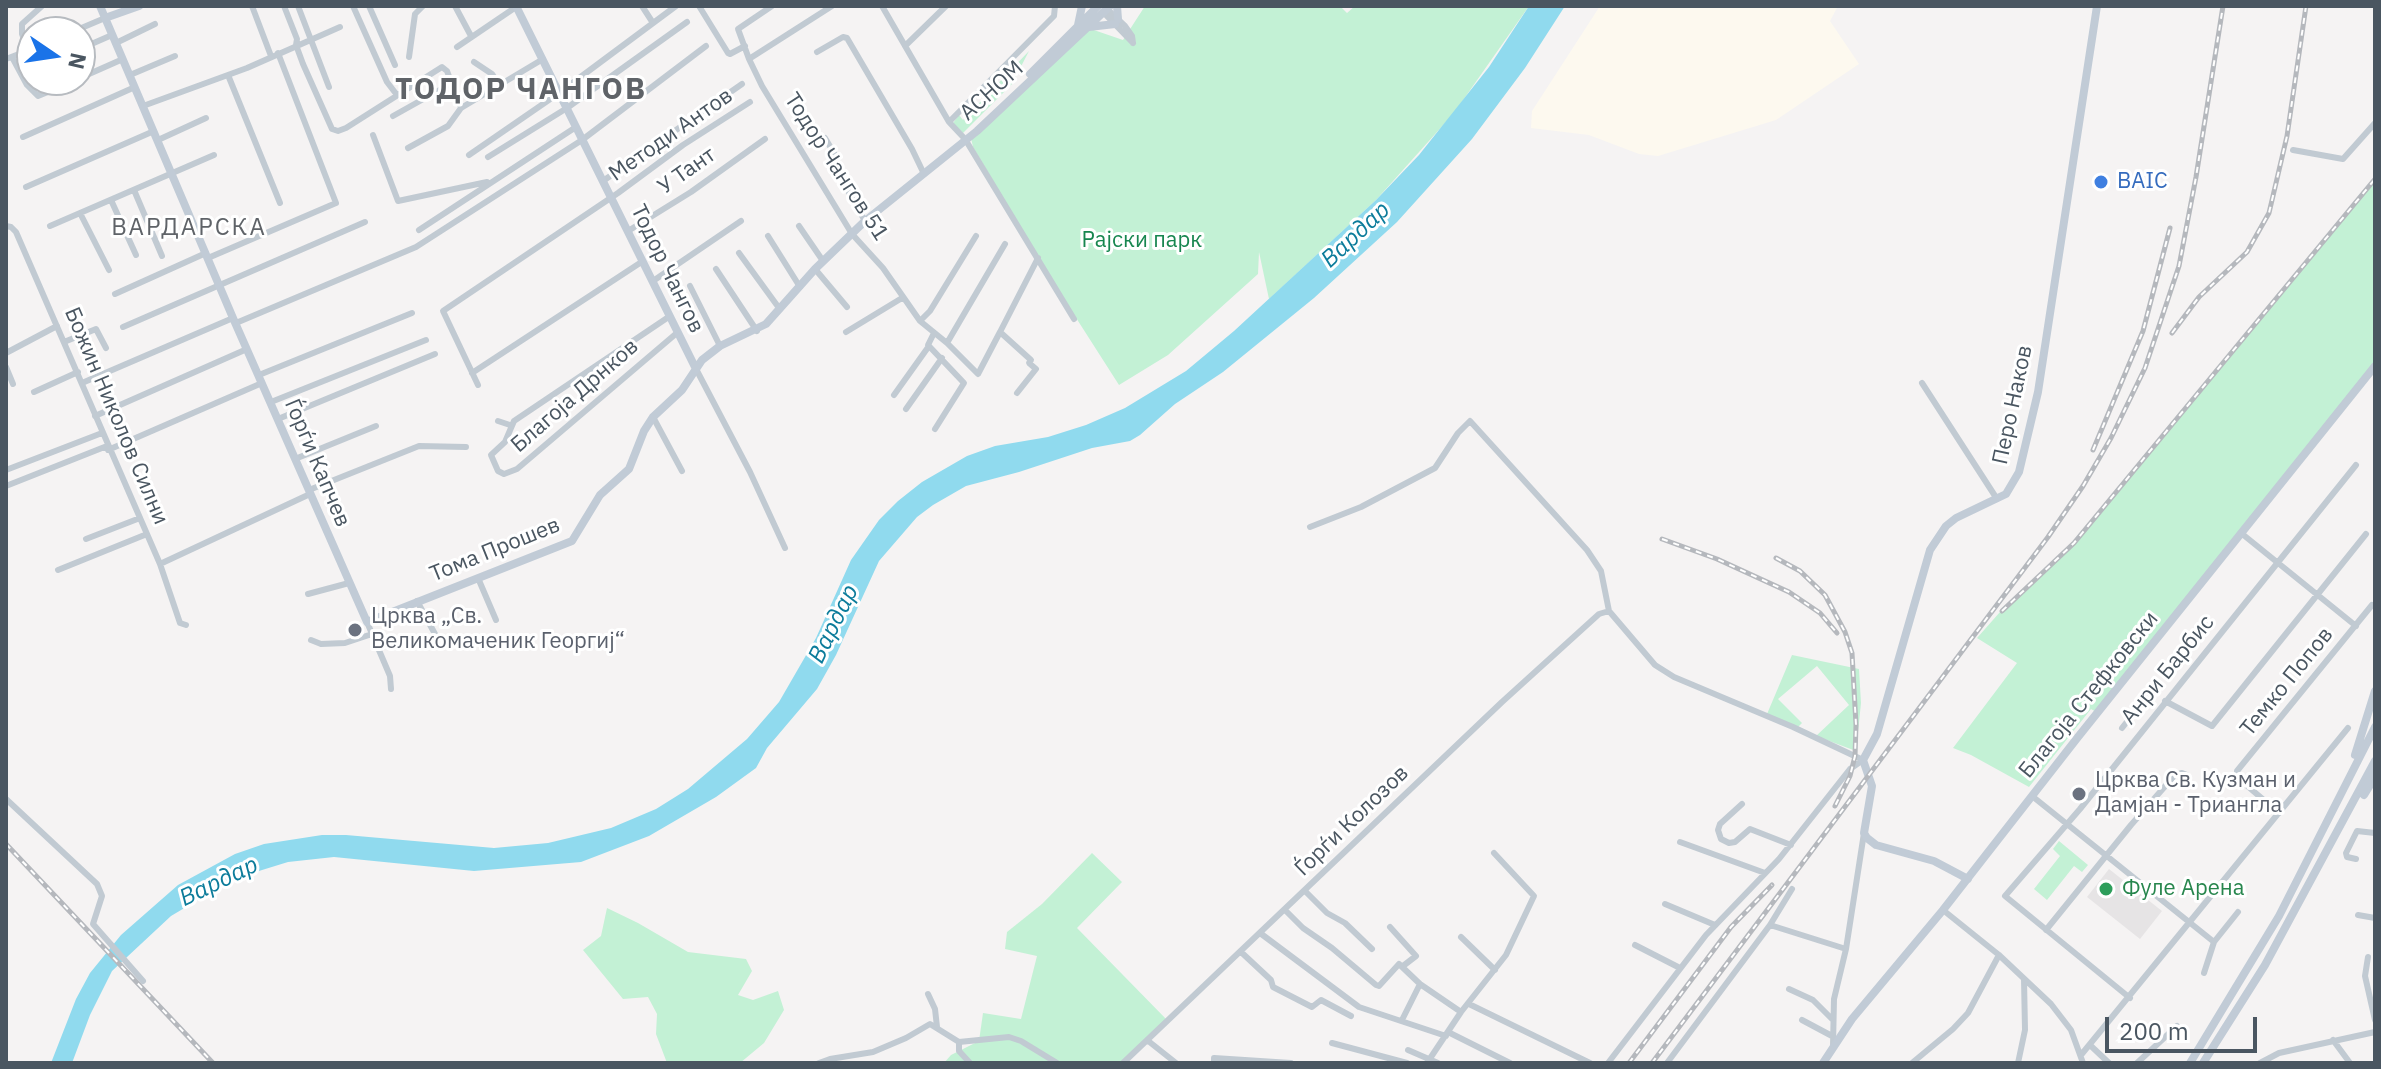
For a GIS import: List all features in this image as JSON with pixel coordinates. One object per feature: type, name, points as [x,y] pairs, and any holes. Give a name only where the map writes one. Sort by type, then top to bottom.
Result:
[{"type":"street","name":"Ѓорѓи Капчев","points":[[100,6],[367,622],[390,676],[391,689]]},
{"type":"street","points":[[96,22],[139,6]]},
{"type":"street","points":[[115,294],[336,203],[252,6]]},
{"type":"street","points":[[284,6],[297,39],[296,45],[332,129],[338,131],[442,67],[447,71],[461,108]]},
{"type":"street","points":[[298,6],[329,87]]},
{"type":"street","points":[[353,6],[387,82],[397,95]]},
{"type":"street","points":[[369,6],[395,65]]},
{"type":"street","points":[[409,57],[415,14],[423,6]]},
{"type":"street","points":[[455,6],[471,36]]},
{"type":"street","name":"Тодор Чангов","points":[[457,47],[516,6],[750,472],[785,548]]},
{"type":"street","points":[[642,6],[653,23]]},
{"type":"street","points":[[469,155],[676,6]]},
{"type":"street","points":[[699,6],[730,54],[745,46],[738,29],[772,6]]},
{"type":"street","points":[[753,57],[832,6]]},
{"type":"street","points":[[882,6],[949,122],[965,139],[1074,319]]},
{"type":"street","points":[[905,46],[946,6]]},
{"type":"street","points":[[949,122],[1054,16],[1055,6]]},
{"type":"street","points":[[1082,6],[1081,28],[1117,22]]},
{"type":"street","points":[[1117,6],[1117,22]]},
{"type":"street","name":"Перо Наков","points":[[1863,760],[1877,734],[1930,550],[1946,526],[2006,494],[2016,481],[2034,410],[2097,6]]},
{"type":"street","points":[[1102,7],[1117,22]]},
{"type":"street","name":"АСНОМ","points":[[757,331],[865,221],[977,131],[1102,7]]},
{"type":"street","points":[[488,157],[567,108],[687,22]]},
{"type":"street","points":[[96,44],[155,24]]},
{"type":"street","points":[[143,106],[228,75],[340,27]]},
{"type":"street","points":[[817,52],[843,37],[847,38],[924,174]]},
{"type":"street","points":[[82,383],[416,247],[582,140],[706,46]]},
{"type":"street","name":"Тодор Чангов 51","points":[[745,46],[753,57],[762,86],[852,234],[883,268],[920,321],[978,374],[1038,258]]},
{"type":"street","points":[[130,75],[175,56]]},
{"type":"street","points":[[96,71],[123,59]]},
{"type":"street","points":[[408,148],[448,126],[461,108],[543,59]]},
{"type":"street","points":[[474,62],[492,74],[500,86]]},
{"type":"street","points":[[228,75],[280,203]]},
{"type":"street","points":[[393,116],[452,83]]},
{"type":"street","points":[[603,181],[742,84]]},
{"type":"street","points":[[23,137],[135,87]]},
{"type":"street","name":"Методи Антов","points":[[472,373],[443,311],[750,102]]},
{"type":"street","points":[[158,140],[206,118]]},
{"type":"street","points":[[2293,150],[2343,159],[2375,123]]},
{"type":"street","points":[[419,230],[576,127]]},
{"type":"street","points":[[26,187],[154,131]]},
{"type":"street","points":[[373,135],[398,201],[490,181]]},
{"type":"street","points":[[825,138],[837,158],[832,162],[865,221]]},
{"type":"street","name":"У Тант","points":[[628,231],[691,192],[765,139]]},
{"type":"street","points":[[50,226],[214,155]]},
{"type":"street","points":[[134,190],[162,256]]},
{"type":"street","points":[[111,200],[136,255]]},
{"type":"street","points":[[80,213],[109,270]]},
{"type":"street","points":[[653,281],[741,221]]},
{"type":"street","points":[[123,327],[365,222]]},
{"type":"street","name":"Божин Николов Силни","points":[[6,226],[16,232],[160,564],[180,623],[186,625]]},
{"type":"street","points":[[799,226],[823,261]]},
{"type":"street","points":[[768,236],[800,287]]},
{"type":"street","points":[[920,321],[930,311],[976,236]]},
{"type":"street","points":[[947,343],[1005,244]]},
{"type":"street","points":[[739,253],[779,308]]},
{"type":"street","points":[[478,385],[472,373],[643,261]]},
{"type":"street","points":[[716,269],[757,331]]},
{"type":"street","points":[[815,269],[847,307]]},
{"type":"street","points":[[690,286],[720,346]]},
{"type":"street","points":[[846,332],[902,298]]},
{"type":"street","points":[[6,486],[108,448],[412,313]]},
{"type":"street","name":"Благоја Дрнков","points":[[670,316],[510,425],[505,442],[491,455],[498,471],[504,474],[517,469],[678,332]]},
{"type":"street","points":[[6,353],[57,326]]},
{"type":"street","points":[[64,342],[96,329],[106,348]]},
{"type":"street","name":"Тома Прошев","points":[[367,622],[572,541],[600,495],[629,469],[653,417],[682,390],[695,367],[720,346],[757,331]]},
{"type":"street","points":[[1000,332],[1031,360],[1029,363],[1036,369],[1017,393]]},
{"type":"street","points":[[894,395],[929,346],[934,333]]},
{"type":"street","points":[[271,402],[426,340]]},
{"type":"street","points":[[929,346],[964,383],[935,429]]},
{"type":"street","points":[[95,416],[247,349]]},
{"type":"street","points":[[278,419],[435,354]]},
{"type":"street","points":[[906,409],[942,358]]},
{"type":"street","points":[[6,367],[13,384]]},
{"type":"street","name":"Благоја Стефковски","points":[[1823,1063],[1866,1001],[1968,879],[2374,368]]},
{"type":"street","points":[[34,392],[78,372]]},
{"type":"street","points":[[1922,383],[1997,499]]},
{"type":"street","points":[[653,417],[682,471]]},
{"type":"street","points":[[498,421],[510,425]]},
{"type":"street","points":[[1310,527],[1361,507],[1435,468],[1458,433],[1470,421],[1595,560],[1605,585],[1609,611],[1664,672],[1863,760],[1872,786],[1832,1019],[1833,1046]]},
{"type":"street","points":[[295,459],[376,426]]},
{"type":"street","points":[[6,470],[102,433]]},
{"type":"street","points":[[160,564],[309,492],[419,446],[466,447]]},
{"type":"street","name":"Анри Барбис","points":[[2046,930],[2005,896],[2067,824],[2356,465]]},
{"type":"street","points":[[86,539],[140,518]]},
{"type":"street","points":[[2241,533],[2356,626]]},
{"type":"street","points":[[58,570],[147,534]]},
{"type":"street","points":[[2165,701],[2212,726],[2366,534]]},
{"type":"street","points":[[478,578],[496,620]]},
{"type":"street","points":[[308,594],[349,583]]},
{"type":"street","points":[[417,601],[435,634]]},
{"type":"street","name":"Темко Попов","points":[[2279,813],[2238,778],[2237,771],[2372,605]]},
{"type":"street","name":"Ѓорѓи Колозов","points":[[1123,1063],[1577,633],[1599,614],[1609,611]]},
{"type":"street","points":[[311,640],[321,644],[345,643],[372,634]]},
{"type":"street","points":[[2122,728],[2156,685]]},
{"type":"street","points":[[2252,960],[2341,788],[2361,742],[2375,691]]},
{"type":"street","points":[[2143,701],[2156,713]]},
{"type":"street","points":[[2190,1063],[2301,876],[2375,727]]},
{"type":"street","points":[[2082,1059],[2348,728]]},
{"type":"street","points":[[1608,1063],[1715,925],[1791,845],[1850,769],[1863,760]]},
{"type":"street","points":[[2265,965],[2375,761]]},
{"type":"street","points":[[2130,998],[2046,930],[2175,775],[2187,775]]},
{"type":"street","points":[[2203,1063],[2293,925],[2375,777]]},
{"type":"street","points":[[2032,796],[2214,942]]},
{"type":"street","points":[[6,799],[97,884],[102,896],[93,924],[143,981]]},
{"type":"street","points":[[1742,804],[1720,824],[1721,839],[1735,842],[1750,829],[1791,845]]},
{"type":"street","points":[[2356,859],[2347,857],[2346,853],[2357,831],[2375,833]]},
{"type":"street","points":[[1864,833],[1876,845],[1923,856],[1968,879]]},
{"type":"street","points":[[1680,842],[1765,873]]},
{"type":"street","points":[[1429,1061],[1517,936],[1534,896],[1494,853]]},
{"type":"street","points":[[1667,1063],[1770,925],[1792,889]]},
{"type":"street","points":[[1305,891],[1372,949]]},
{"type":"street","points":[[1665,904],[1715,925]]},
{"type":"street","points":[[1285,910],[1303,928],[1376,985],[1379,986],[1396,964],[1403,966],[1420,984],[1461,1012]]},
{"type":"street","points":[[1943,910],[1999,955],[2059,1013],[2071,1030],[2082,1059]]},
{"type":"street","points":[[2204,973],[2214,942],[2238,912]]},
{"type":"street","points":[[2358,915],[2375,918]]},
{"type":"street","points":[[1770,925],[1846,949]]},
{"type":"street","points":[[1390,927],[1416,956],[1403,966]]},
{"type":"street","points":[[1260,933],[1359,1007],[1447,1034],[1510,1063]]},
{"type":"street","points":[[1461,937],[1495,970]]},
{"type":"street","points":[[1635,945],[1680,968]]},
{"type":"street","points":[[1241,952],[1271,980],[1273,987],[1312,1007],[1321,1000],[1351,1016]]},
{"type":"street","points":[[1912,1063],[1968,1013],[1999,955]]},
{"type":"street","points":[[2368,957],[2365,976],[2375,1020]]},
{"type":"street","points":[[2018,1063],[2025,1030],[2024,979]]},
{"type":"street","points":[[1402,1020],[1420,984]]},
{"type":"street","points":[[1789,989],[1813,1000],[1832,1019]]},
{"type":"street","points":[[928,994],[935,1009],[937,1027]]},
{"type":"street","points":[[1469,1004],[1590,1063]]},
{"type":"street","points":[[1802,1020],[1832,1036]]},
{"type":"street","points":[[819,1063],[873,1052],[906,1038],[925,1024],[937,1027],[959,1042],[1009,1037],[1057,1063]]},
{"type":"street","points":[[2137,1063],[2177,1026]]},
{"type":"street","points":[[2260,1063],[2279,1053],[2375,1032]]},
{"type":"street","points":[[1147,1040],[1176,1063]]},
{"type":"street","points":[[2333,1040],[2350,1063]]},
{"type":"street","points":[[959,1042],[959,1051],[970,1063]]},
{"type":"street","points":[[1332,1043],[1407,1063]]},
{"type":"street","points":[[2091,1046],[2109,1063]]},
{"type":"street","points":[[1408,1050],[1438,1063]]},
{"type":"street","points":[[1214,1063],[1214,1058],[1291,1063]]},
{"type":"shaded area","points":[[1600,6],[1838,6],[1830,21],[1859,64],[1776,120],[1658,156],[1639,154],[1589,135],[1531,128],[1532,111]]},
{"type":"shaded area","points":[[2109,869],[2162,911],[2140,939],[2087,897]]},
{"type":"green space","name":"Рајски парк","points":[[1145,6],[1340,6],[1347,13],[1355,6],[1529,6],[1454,113],[1376,200],[1269,299],[1259,252],[1258,274],[1168,355],[1119,385],[1048,274],[973,147],[971,138],[1088,28],[1123,40]]},
{"type":"green space","points":[[1029,51],[1012,84],[963,133],[953,123],[959,115],[963,120]]},
{"type":"green space","points":[[2375,179],[2375,363],[2098,713],[2091,709],[2029,787],[1953,748],[2017,663],[1977,638],[2000,612],[2074,543]]},
{"type":"green space","points":[[1792,655],[1859,669],[1861,703],[1856,751],[1816,736],[1849,705],[1817,666],[1778,699],[1802,723],[1798,727],[1767,714]]},
{"type":"green space","points":[[2059,841],[2088,865],[2082,872],[2074,866],[2047,900],[2034,889],[2060,856],[2053,849]]},
{"type":"green space","points":[[1092,853],[1122,882],[1077,928],[1168,1021],[1123,1063],[944,1063],[951,1055],[979,1041],[983,1013],[1021,1019],[1037,956],[1005,949],[1007,932],[1042,904]]},
{"type":"green space","points":[[607,908],[688,952],[746,959],[752,971],[738,995],[753,1000],[778,991],[784,1010],[764,1043],[740,1063],[667,1063],[656,1034],[657,1014],[648,997],[623,999],[583,950],[601,936]]},
{"type":"water","name":"Вардар","points":[[1529,6],[1565,6],[1525,68],[1472,139],[1397,222],[1314,298],[1223,372],[1175,404],[1140,435],[1130,441],[1092,448],[966,486],[917,517],[879,561],[817,689],[767,748],[756,768],[716,797],[649,836],[581,862],[474,871],[334,857],[288,862],[233,879],[171,916],[112,971],[90,1015],[72,1063],[51,1063],[76,999],[90,973],[121,935],[178,885],[235,854],[264,844],[322,835],[494,848],[548,843],[611,828],[656,809],[688,789],[747,739],[779,702],[816,638],[851,560],[879,520],[898,501],[922,482],[967,456],[995,446],[1048,437],[1086,425],[1125,408],[1186,371],[1376,200],[1419,155],[1489,67]]},
{"type":"railway","points":[[1652,1063],[2048,537],[2111,438],[2145,368],[2179,266],[2223,6]]},
{"type":"railway","points":[[2172,333],[2199,297],[2247,252],[2269,213],[2287,136],[2306,6]]},
{"type":"railway","points":[[2002,611],[2074,543],[2375,179]]},
{"type":"railway","points":[[2093,450],[2143,331],[2170,228]]},
{"type":"railway","points":[[1662,539],[1717,559],[1789,592],[1820,613],[1837,633]]},
{"type":"railway","points":[[1776,558],[1800,571],[1825,595],[1845,632],[1852,653],[1855,756],[1850,776],[1835,806]]},
{"type":"railway","points":[[6,844],[213,1063]]},
{"type":"railway","points":[[1629,1063],[1731,927],[1772,885]]},
{"type":"place","name":"BAIC","points":[[2101,182]]},
{"type":"place","name":"Црква „Св. Великомаченик Георгиј“","points":[[355,630]]},
{"type":"place","name":"Црква Св. Кузман и Дамјан - Триангла","points":[[2079,794]]},
{"type":"place","name":"Фуле Арена","points":[[2106,889]]},
{"type":"district","name":"ТОДОР ЧАНГОВ","points":[[521,90]]},
{"type":"district","name":"ВАРДАРСКА","points":[[189,228]]}]
